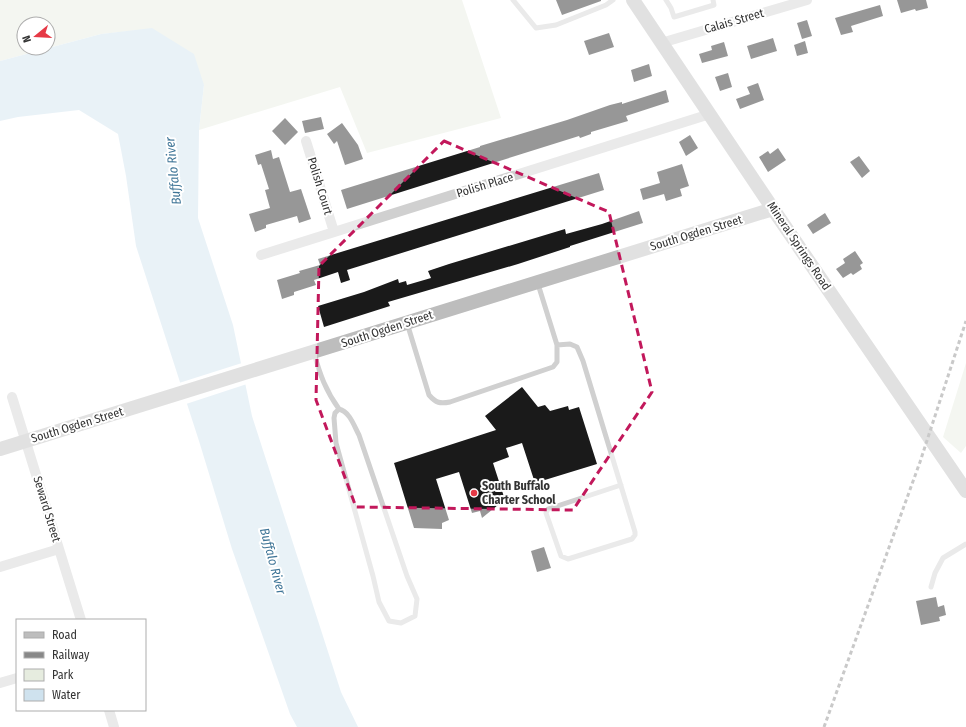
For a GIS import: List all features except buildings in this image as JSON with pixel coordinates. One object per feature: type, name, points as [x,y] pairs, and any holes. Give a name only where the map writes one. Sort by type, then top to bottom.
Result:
[{"type":"street","name":"Mineral Springs Road","points":[[633,0],[773,209],[966,491]]},
{"type":"street","name":"Calais Street","points":[[661,43],[807,0]]},
{"type":"street","name":"Polish Place","points":[[261,255],[710,114]]},
{"type":"street","name":"Polish Court","points":[[306,141],[334,232]]},
{"type":"street","name":"South Ogden Street","points":[[0,449],[773,209]]},
{"type":"street","name":"Seward Street","points":[[12,397],[81,619]]},
{"type":"street","points":[[0,567],[59,549]]},
{"type":"street","points":[[0,683],[16,678]]},
{"type":"street","points":[[109,711],[114,727]]},
{"type":"lane","points":[[513,0],[536,28],[556,25],[613,0]]},
{"type":"lane","points":[[666,0],[674,17],[714,5],[713,0]]},
{"type":"lane","points":[[406,322],[429,396],[435,402],[442,404],[450,402],[553,367],[557,362],[557,345],[537,282]]},
{"type":"lane","points":[[557,345],[570,344],[577,347],[583,361],[636,532],[632,539],[568,559],[561,556],[546,513],[548,508],[621,485]]},
{"type":"lane","points":[[314,352],[324,387],[339,409],[344,410],[348,415],[360,435],[407,576],[417,599],[415,616],[401,623],[388,620],[379,602],[336,443],[334,418],[335,413],[339,409]]},
{"type":"lane","points":[[931,587],[935,573],[943,558],[966,544]]},
{"type":"highlighted area","points":[[444,141],[609,212],[652,392],[573,510],[356,507],[316,400],[319,266]]},
{"type":"green space","points":[[0,0],[462,0],[501,118],[367,153],[340,87],[199,130],[204,85],[152,29],[101,34],[56,46],[56,16],[16,16],[16,56],[19,56],[0,61]]},
{"type":"green space","points":[[966,363],[966,446],[961,453],[943,437]]},
{"type":"water","name":"Buffalo River","points":[[152,28],[194,54],[204,85],[199,130],[198,218],[233,325],[252,416],[341,692],[358,727],[297,727],[290,714],[232,549],[136,246],[126,176],[118,134],[79,110],[18,117],[0,121],[0,61],[19,56],[56,56],[56,46],[101,34]]},
{"type":"pier","points":[[242,363],[247,384],[186,404],[179,383]]},
{"type":"railway","points":[[824,727],[920,462],[966,321]]},
{"type":"place","name":"South Buffalo Charter School","points":[[474,493]]}]
